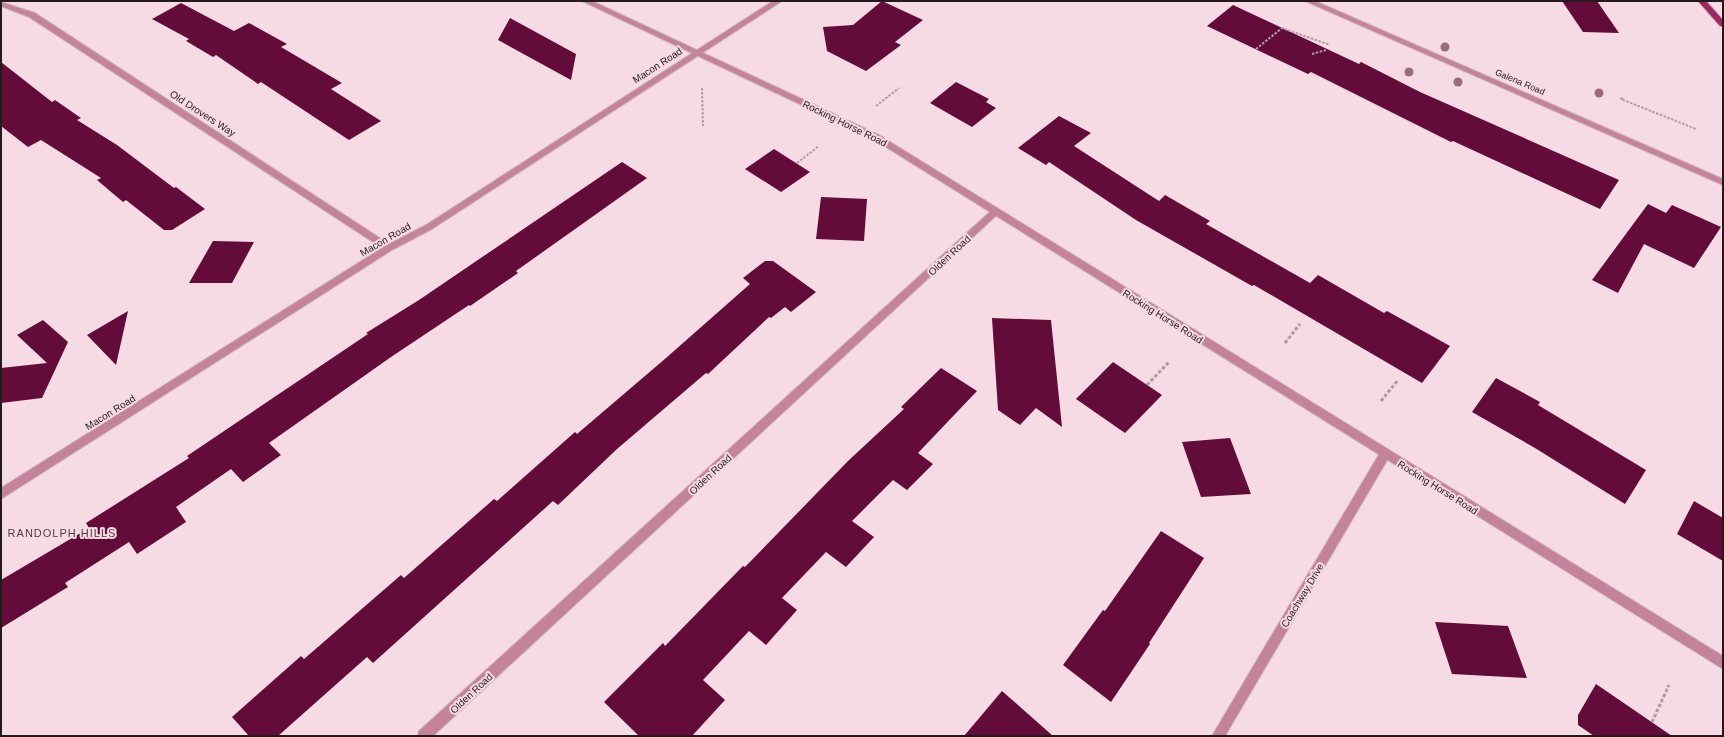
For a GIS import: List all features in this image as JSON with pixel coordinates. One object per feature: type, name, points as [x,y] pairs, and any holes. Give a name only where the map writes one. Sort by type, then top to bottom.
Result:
[{"type":"main road","points":[[1702,1],[1723,24]]},
{"type":"street","name":"Rocking Horse Road","points":[[586,1],[876,136],[1385,454],[1723,662]]},
{"type":"street","name":"Macon Road","points":[[1,494],[389,248],[429,227],[696,52],[778,1]]},
{"type":"street","name":"Galena Road","points":[[1308,1],[1723,182]]},
{"type":"street","name":"Old Drovers Way","points":[[1,4],[32,15],[389,248]]},
{"type":"street","name":"Olden Road","points":[[424,736],[996,212]]},
{"type":"street","name":"Coachway Drive","points":[[1218,736],[1385,454]]},
{"type":"path","points":[[1256,49],[1282,28],[1330,45]]},
{"type":"path","points":[[1312,54],[1326,50]]},
{"type":"path","points":[[702,88],[703,126]]},
{"type":"path","points":[[876,106],[899,88]]},
{"type":"path","points":[[1622,98],[1621,99],[1696,129]]},
{"type":"path","points":[[797,163],[819,146]]},
{"type":"path","points":[[1285,343],[1300,324]]},
{"type":"path","points":[[1147,385],[1169,362]]},
{"type":"path","points":[[1381,401],[1398,380]]},
{"type":"path","points":[[1652,722],[1668,685]]},
{"type":"building","points":[[882,1],[923,20],[895,42],[901,45],[866,71],[827,51],[823,27],[853,25]]},
{"type":"building","points":[[1562,1],[1597,1],[1619,33],[1583,32]]},
{"type":"building","points":[[181,3],[234,31],[249,23],[287,44],[281,47],[342,83],[331,89],[381,121],[349,140],[261,82],[258,84],[216,55],[213,57],[186,41],[189,39],[152,19]]},
{"type":"building","points":[[1233,5],[1359,64],[1361,62],[1420,92],[1619,180],[1600,209],[1453,141],[1451,142],[1311,72],[1308,74],[1207,26]]},
{"type":"building","points":[[510,18],[576,54],[571,80],[498,40]]},
{"type":"building","points":[[1,62],[52,102],[55,100],[81,118],[77,120],[117,145],[174,188],[176,187],[205,209],[172,230],[164,230],[126,200],[123,202],[97,180],[101,178],[41,140],[28,147],[1,126]]},
{"type":"building","points":[[956,82],[989,99],[986,102],[996,108],[972,127],[930,103]]},
{"type":"building","points":[[1059,116],[1091,133],[1074,146],[1159,201],[1165,195],[1210,221],[1206,224],[1310,283],[1318,275],[1384,313],[1387,311],[1450,346],[1422,383],[1254,285],[1252,286],[1136,220],[1049,162],[1046,165],[1018,148]]},
{"type":"building","points":[[774,149],[810,172],[781,192],[745,169]]},
{"type":"building","points":[[622,162],[647,178],[516,271],[518,273],[391,357],[269,443],[281,455],[243,482],[231,469],[176,507],[186,522],[137,554],[129,542],[65,583],[68,587],[1,628],[1,580],[89,528],[86,523],[189,458],[187,456],[368,334],[366,333],[419,300]]},
{"type":"building","points":[[821,197],[867,199],[864,241],[816,239]]},
{"type":"building","points":[[1648,204],[1666,213],[1672,205],[1721,227],[1694,268],[1644,244],[1618,293],[1592,280]]},
{"type":"building","points":[[213,241],[254,242],[232,283],[189,283]]},
{"type":"building","points":[[765,261],[773,261],[816,292],[791,312],[785,307],[771,318],[769,317],[708,374],[706,373],[617,449],[558,505],[553,501],[373,663],[367,657],[278,736],[249,736],[232,717],[301,656],[304,659],[401,575],[404,578],[494,499],[497,501],[575,432],[577,434],[666,358],[750,284],[743,278]]},
{"type":"building","points":[[128,311],[116,365],[87,335]]},
{"type":"building","points":[[992,318],[1051,320],[1062,427],[1036,408],[1020,425],[998,410]]},
{"type":"building","points":[[43,320],[68,342],[42,398],[1,403],[1,368],[47,363],[17,335]]},
{"type":"building","points":[[1113,362],[1162,395],[1125,433],[1076,399]]},
{"type":"building","points":[[941,368],[977,391],[918,453],[933,464],[907,490],[893,480],[852,521],[874,537],[846,567],[826,552],[782,598],[797,610],[766,645],[749,631],[703,680],[725,700],[692,736],[639,736],[604,702],[663,643],[665,646],[743,566],[745,567],[848,461],[904,409],[901,407]]},
{"type":"building","points":[[1496,378],[1540,402],[1538,405],[1646,470],[1625,504],[1535,448],[1472,412]]},
{"type":"building","points":[[1230,438],[1251,494],[1201,497],[1182,442]]},
{"type":"building","points":[[1694,501],[1723,518],[1723,561],[1677,534]]},
{"type":"building","points":[[1161,531],[1204,558],[1149,643],[1150,644],[1111,702],[1063,665],[1103,610],[1105,611]]},
{"type":"building","points":[[1435,622],[1508,626],[1527,678],[1452,674]]},
{"type":"building","points":[[1596,684],[1672,736],[1594,736],[1578,725],[1578,715]]},
{"type":"building","points":[[1002,691],[1053,736],[964,736]]},
{"type":"district","name":"RANDOLPH HILLS","points":[[62,533]]}]
